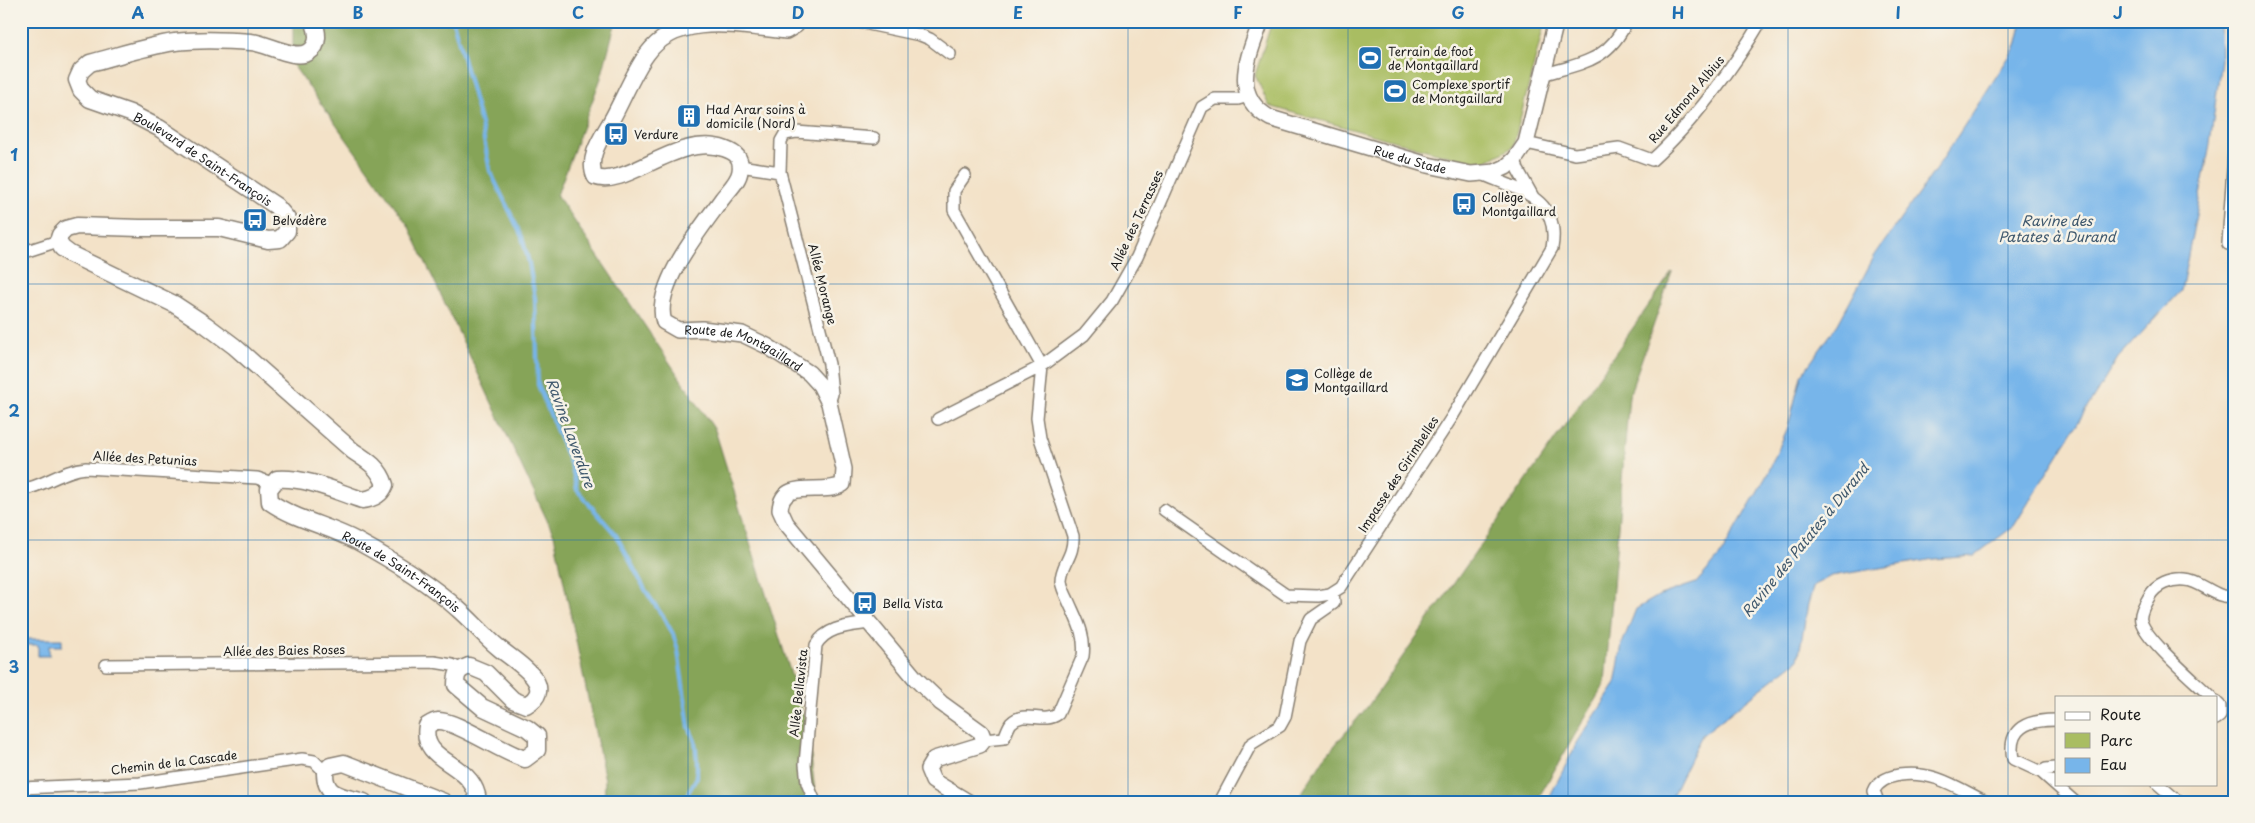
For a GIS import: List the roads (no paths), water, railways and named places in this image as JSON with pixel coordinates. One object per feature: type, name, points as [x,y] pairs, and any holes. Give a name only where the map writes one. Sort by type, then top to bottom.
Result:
[{"type":"main road","name":"Boulevard de Saint-François","points":[[58,241],[60,235],[66,230],[77,226],[219,228],[268,240],[280,238],[287,231],[287,219],[276,206],[159,128],[130,113],[90,99],[81,90],[77,80],[81,71],[90,63],[173,42],[223,40],[254,42],[300,55],[310,52],[317,43],[317,33],[313,21]]},
{"type":"main road","points":[[58,241],[62,248],[70,254],[174,304],[234,346],[353,452],[369,461],[382,476],[385,485],[379,495],[371,499],[362,500],[291,478],[277,479],[272,483]]},
{"type":"main road","name":"Route de Saint-François","points":[[272,483],[268,494],[270,502],[284,512],[315,522],[356,540],[429,586],[457,608],[498,648],[531,673],[538,684],[538,693],[534,701],[526,704],[514,700],[486,673],[468,666],[460,669]]},
{"type":"main road","points":[[460,669],[456,676],[456,685],[482,706],[527,728],[537,736],[537,750],[525,759],[512,756],[452,724],[438,721],[427,726],[425,736],[430,749],[474,784],[477,794],[474,802]]},
{"type":"main road","points":[[364,802],[332,793],[325,783],[325,772],[330,766],[344,763],[444,802]]},
{"type":"street","points":[[780,172],[740,166],[738,156],[713,146],[680,149],[625,174],[607,179],[595,177],[592,164],[600,140],[647,53],[661,40],[693,26],[786,31],[796,25],[796,21]]},
{"type":"street","points":[[854,21],[925,37],[950,54]]},
{"type":"street","name":"Rue du Stade","points":[[1261,21],[1244,74],[1249,96],[1261,113],[1270,118],[1428,165],[1461,173],[1482,174],[1495,172],[1516,159],[1526,143],[1556,21]]},
{"type":"street","points":[[1542,75],[1599,57],[1613,44],[1628,21]]},
{"type":"street","name":"Rue Edmond Albius","points":[[1526,143],[1576,154],[1619,148],[1652,160],[1680,132],[1742,53],[1761,21]]},
{"type":"street","name":"Allée des Terrasses","points":[[938,419],[1042,366],[1084,335],[1112,301],[1137,257],[1202,107],[1215,99],[1238,99],[1249,96]]},
{"type":"street","name":"Allée Morange","points":[[829,403],[832,394],[829,364],[780,172],[781,141],[785,134],[796,132],[874,138]]},
{"type":"street","points":[[2228,244],[2234,152]]},
{"type":"street","name":"Impasse des Girimbelles","points":[[1220,802],[1251,744],[1280,726],[1285,717],[1300,641],[1311,619],[1334,603],[1333,592],[1341,587],[1452,417],[1552,248],[1554,229],[1550,214],[1533,196],[1518,170],[1516,159]]},
{"type":"street","name":"Route de Montgaillard","points":[[740,166],[738,177],[692,240],[676,266],[662,303],[664,322],[678,330],[702,329],[742,334],[767,346],[809,373],[820,385],[829,403],[844,469],[843,484],[836,489],[791,491],[783,497],[780,510],[786,523],[928,692],[978,729],[984,740]]},
{"type":"street","name":"Impasse des Girimbelles","points":[[1482,174],[1533,196]]},
{"type":"street","points":[[965,175],[954,191],[954,210],[1042,366],[1037,418],[1046,457],[1073,536],[1073,550],[1062,571],[1061,582],[1083,634],[1083,656],[1058,714],[1047,719],[1031,716],[1020,718],[1011,723],[1004,738],[984,740],[980,745],[934,760],[928,769],[934,782],[968,802]]},
{"type":"street","points":[[21,253],[58,241]]},
{"type":"street","name":"Allée des Petunias","points":[[21,490],[40,486],[66,472],[86,468],[257,478],[272,483]]},
{"type":"street","points":[[1164,510],[1286,594],[1318,596],[1333,592]]},
{"type":"street","points":[[2210,696],[2148,634],[2141,620],[2143,608],[2152,591],[2170,580],[2187,580],[2220,597],[2234,596]]},
{"type":"street","name":"Allée Bellavista","points":[[815,802],[807,783],[804,764],[816,645],[820,639],[832,630],[869,623]]},
{"type":"street","name":"Allée des Baies Roses","points":[[106,665],[434,662],[452,665],[460,669]]},
{"type":"street","points":[[2218,704],[2220,706],[2220,716],[2218,718]]},
{"type":"street","points":[[2055,720],[2037,720],[2018,730],[2010,745],[2013,760],[2041,772],[2055,784]]},
{"type":"street","name":"Chemin de la Cascade","points":[[21,788],[140,783],[302,760],[314,761],[325,772]]},
{"type":"street","points":[[2041,772],[2046,769],[2055,768]]},
{"type":"street","points":[[1878,802],[1874,791],[1877,785],[1890,776],[1916,772],[1940,779],[1986,802]]},
{"type":"street","points":[[2057,786],[2075,802]]},
{"type":"street","points":[[2160,786],[2179,802]]},
{"type":"water","name":"Ravine des Patates à Durand","points":[[2022,21],[2220,21],[2221,60],[2210,144],[2181,291],[2118,358],[2014,526],[1974,556],[1934,559],[1831,576],[1814,585],[1808,604],[1798,660],[1702,735],[1669,802],[1547,802],[1577,743],[1615,685],[1622,644],[1636,609],[1660,595],[1696,583],[1720,556],[1767,475],[1788,427],[1801,376],[1838,324],[1875,255],[1938,166],[2016,46]]},
{"type":"water","points":[[26,639],[62,639],[62,646],[49,646],[49,656],[38,656],[38,645],[26,645]]},
{"type":"waterway","name":"Ravine Laverdure","points":[[453,21],[481,124],[490,171],[522,237],[529,263],[535,298],[538,385],[572,468],[577,490],[616,535],[647,593],[673,634],[678,650],[689,727],[695,741],[697,761],[697,777],[683,802]]},
{"type":"place","name":"Terrain de foot de Montgaillard","points":[[1370,58]]},
{"type":"place","name":"Complexe sportif de Montgaillard","points":[[1395,91]]},
{"type":"place","name":"Had Arar soins à domicile (Nord)","points":[[689,116]]},
{"type":"place","name":"Verdure","points":[[616,134]]},
{"type":"place","name":"Collège Montgaillard","points":[[1464,204]]},
{"type":"place","name":"Belvédère","points":[[255,220]]},
{"type":"place","name":"Collège de Montgaillard","points":[[1297,380]]},
{"type":"place","name":"Bella Vista","points":[[865,603]]}]
